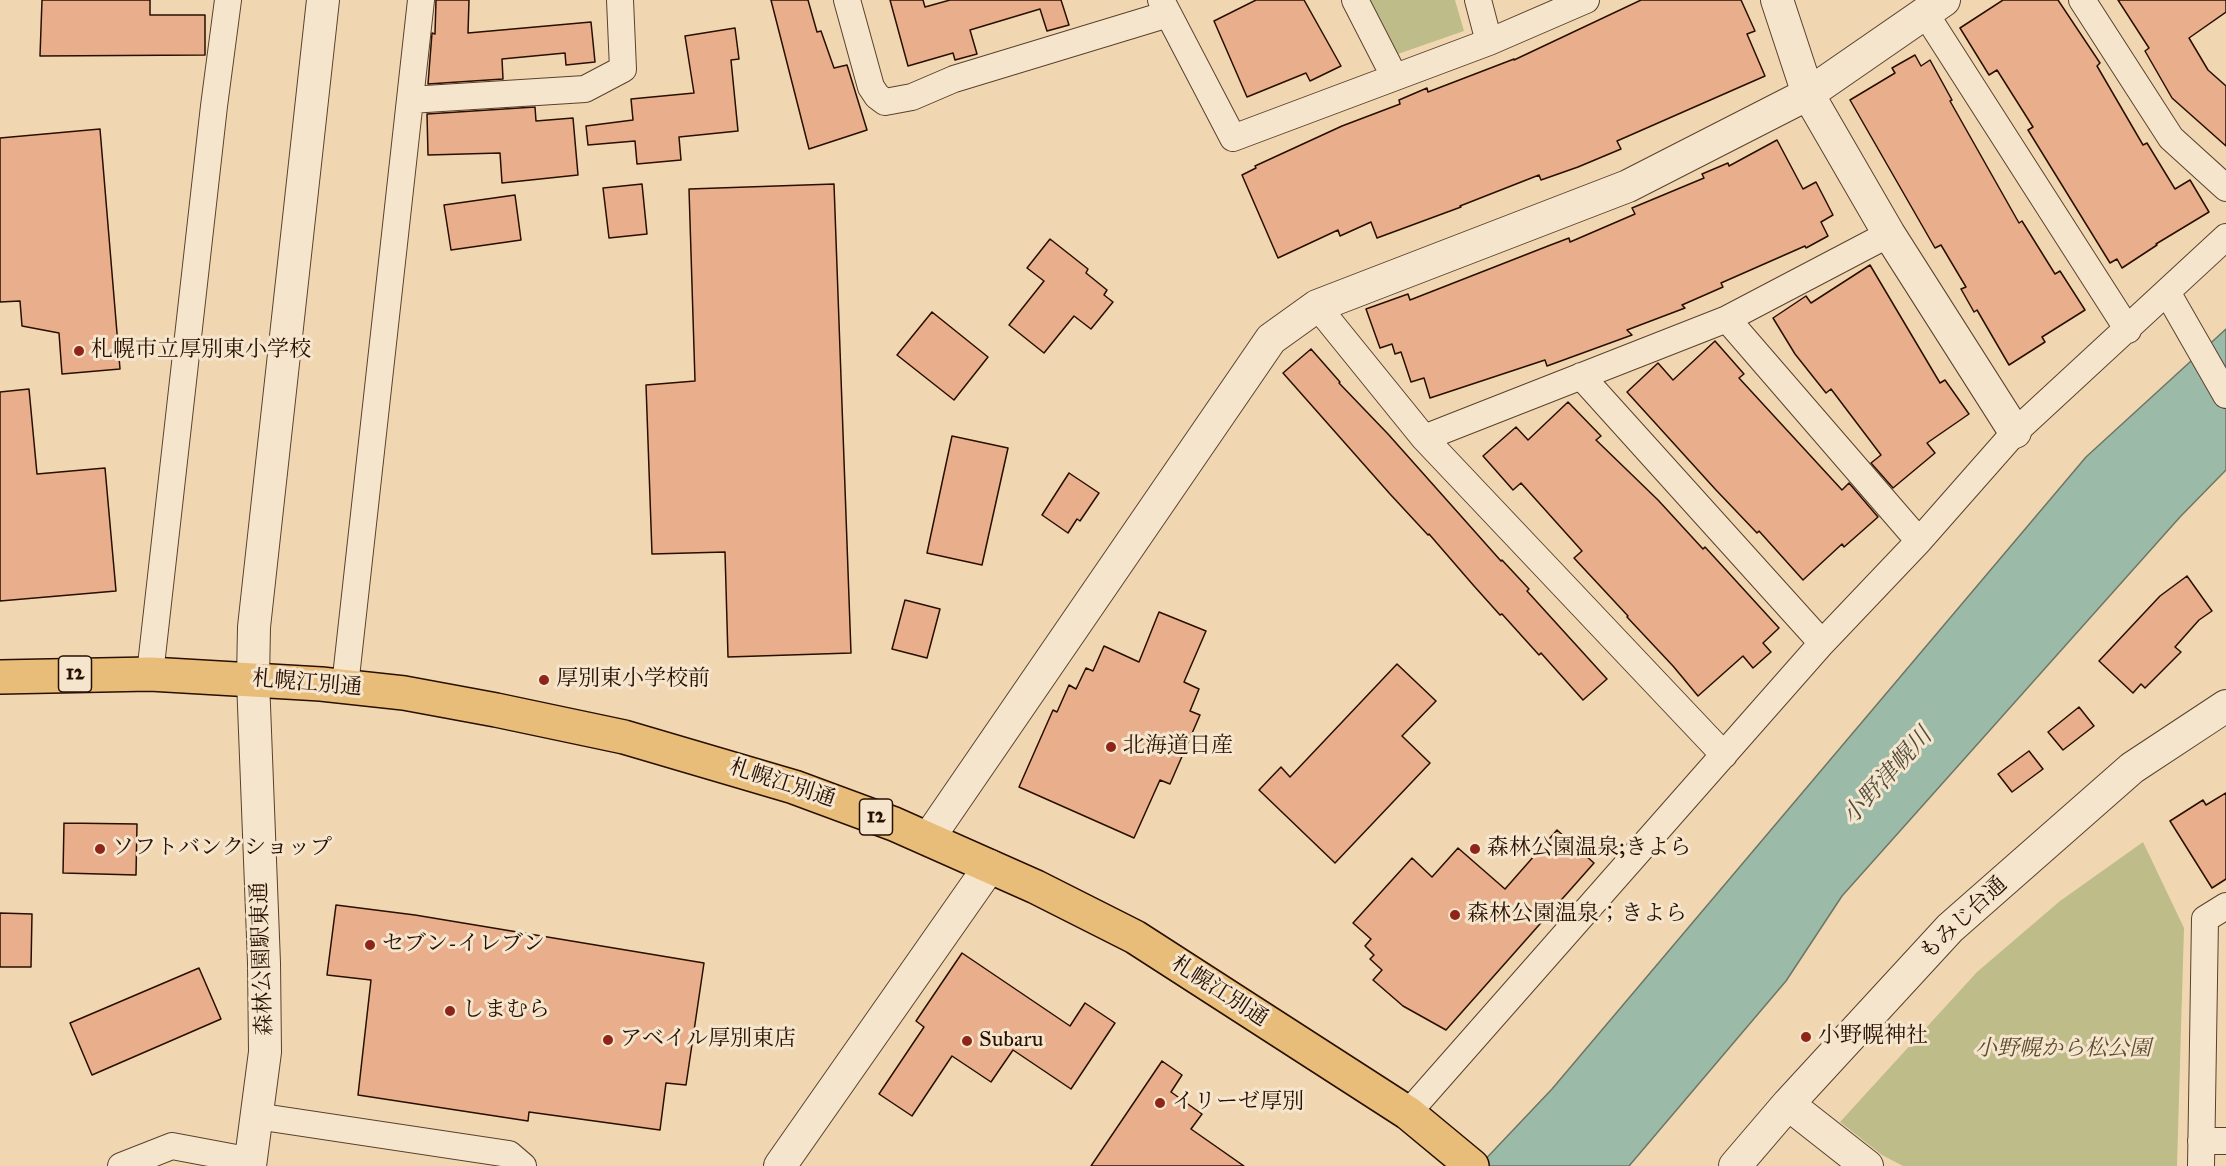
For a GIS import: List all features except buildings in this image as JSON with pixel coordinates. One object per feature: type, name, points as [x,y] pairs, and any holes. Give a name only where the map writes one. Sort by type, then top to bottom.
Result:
[{"type":"highway","name":"札幌江別通","points":[[0,677],[150,674],[345,686],[404,693],[624,737],[794,787],[894,824],[1036,886],[1135,938],[1420,1123],[1472,1166]]},
{"type":"street","points":[[150,674],[228,0]]},
{"type":"street","name":"森林公園駅東通","points":[[251,1163],[265,1052],[264,963],[253,680],[255,617],[323,0]]},
{"type":"street","points":[[345,686],[421,0]]},
{"type":"street","points":[[410,100],[585,89],[623,69],[620,0]]},
{"type":"street","points":[[847,0],[871,87],[885,102],[912,97],[954,80],[1165,7],[1233,138],[1489,42],[1586,0]]},
{"type":"street","points":[[1354,0],[1394,76]]},
{"type":"street","points":[[1478,0],[1489,42]]},
{"type":"street","points":[[1778,0],[1808,94],[1889,234],[2015,432]]},
{"type":"street","points":[[2082,0],[2170,138],[2226,188]]},
{"type":"street","points":[[928,839],[1271,339],[1317,306],[1628,186],[1808,94],[1935,6],[2128,330]]},
{"type":"street","points":[[1424,438],[1727,319],[1889,234]]},
{"type":"street","points":[[1420,1123],[1631,860],[1822,643],[1919,541],[2015,432],[2226,237]]},
{"type":"street","points":[[2167,292],[2226,395]]},
{"type":"street","points":[[1317,306],[1424,438],[1724,755]]},
{"type":"street","points":[[1727,319],[1919,541]]},
{"type":"street","points":[[1581,376],[1822,643]]},
{"type":"street","name":"もみじ台通","points":[[1734,1166],[1950,928],[2132,768],[2226,706]]},
{"type":"street","points":[[780,1166],[990,866]]},
{"type":"street","points":[[2226,906],[2205,919],[2201,1154],[2226,1141]]},
{"type":"street","points":[[1788,1104],[1867,1166]]},
{"type":"street","points":[[256,1116],[509,1154],[523,1166]]},
{"type":"street","points":[[121,1166],[172,1146],[251,1163]]},
{"type":"green space","points":[[1367,0],[1455,0],[1464,31],[1395,55]]},
{"type":"green space","name":"小野幌から松公園","points":[[2143,842],[2184,928],[2177,1166],[1903,1166],[1882,1155],[1840,1122],[1977,972],[2060,901]]},
{"type":"water","name":"小野津幌川","points":[[2226,329],[2226,470],[2180,517],[1842,896],[1786,981],[1629,1166],[1479,1166],[1552,1089],[2086,457]]},
{"type":"place","name":"札幌市立厚別東小学校","points":[[79,351]]},
{"type":"place","name":"厚別東小学校前","points":[[544,680]]},
{"type":"place","name":"北海道日産","points":[[1111,747]]},
{"type":"place","name":"ソフトバンクショップ","points":[[100,849]]},
{"type":"place","name":"森林公園温泉;きよら","points":[[1475,849]]},
{"type":"place","name":"森林公園温泉；きよら","points":[[1455,915]]},
{"type":"place","name":"セブン-イレブン","points":[[370,945]]},
{"type":"place","name":"しまむら","points":[[450,1011]]},
{"type":"place","name":"小野幌神社","points":[[1806,1037]]},
{"type":"place","name":"アベイル厚別東店","points":[[608,1040]]},
{"type":"place","name":"Subaru","points":[[967,1041]]},
{"type":"place","name":"イリーゼ厚別","points":[[1160,1103]]}]
